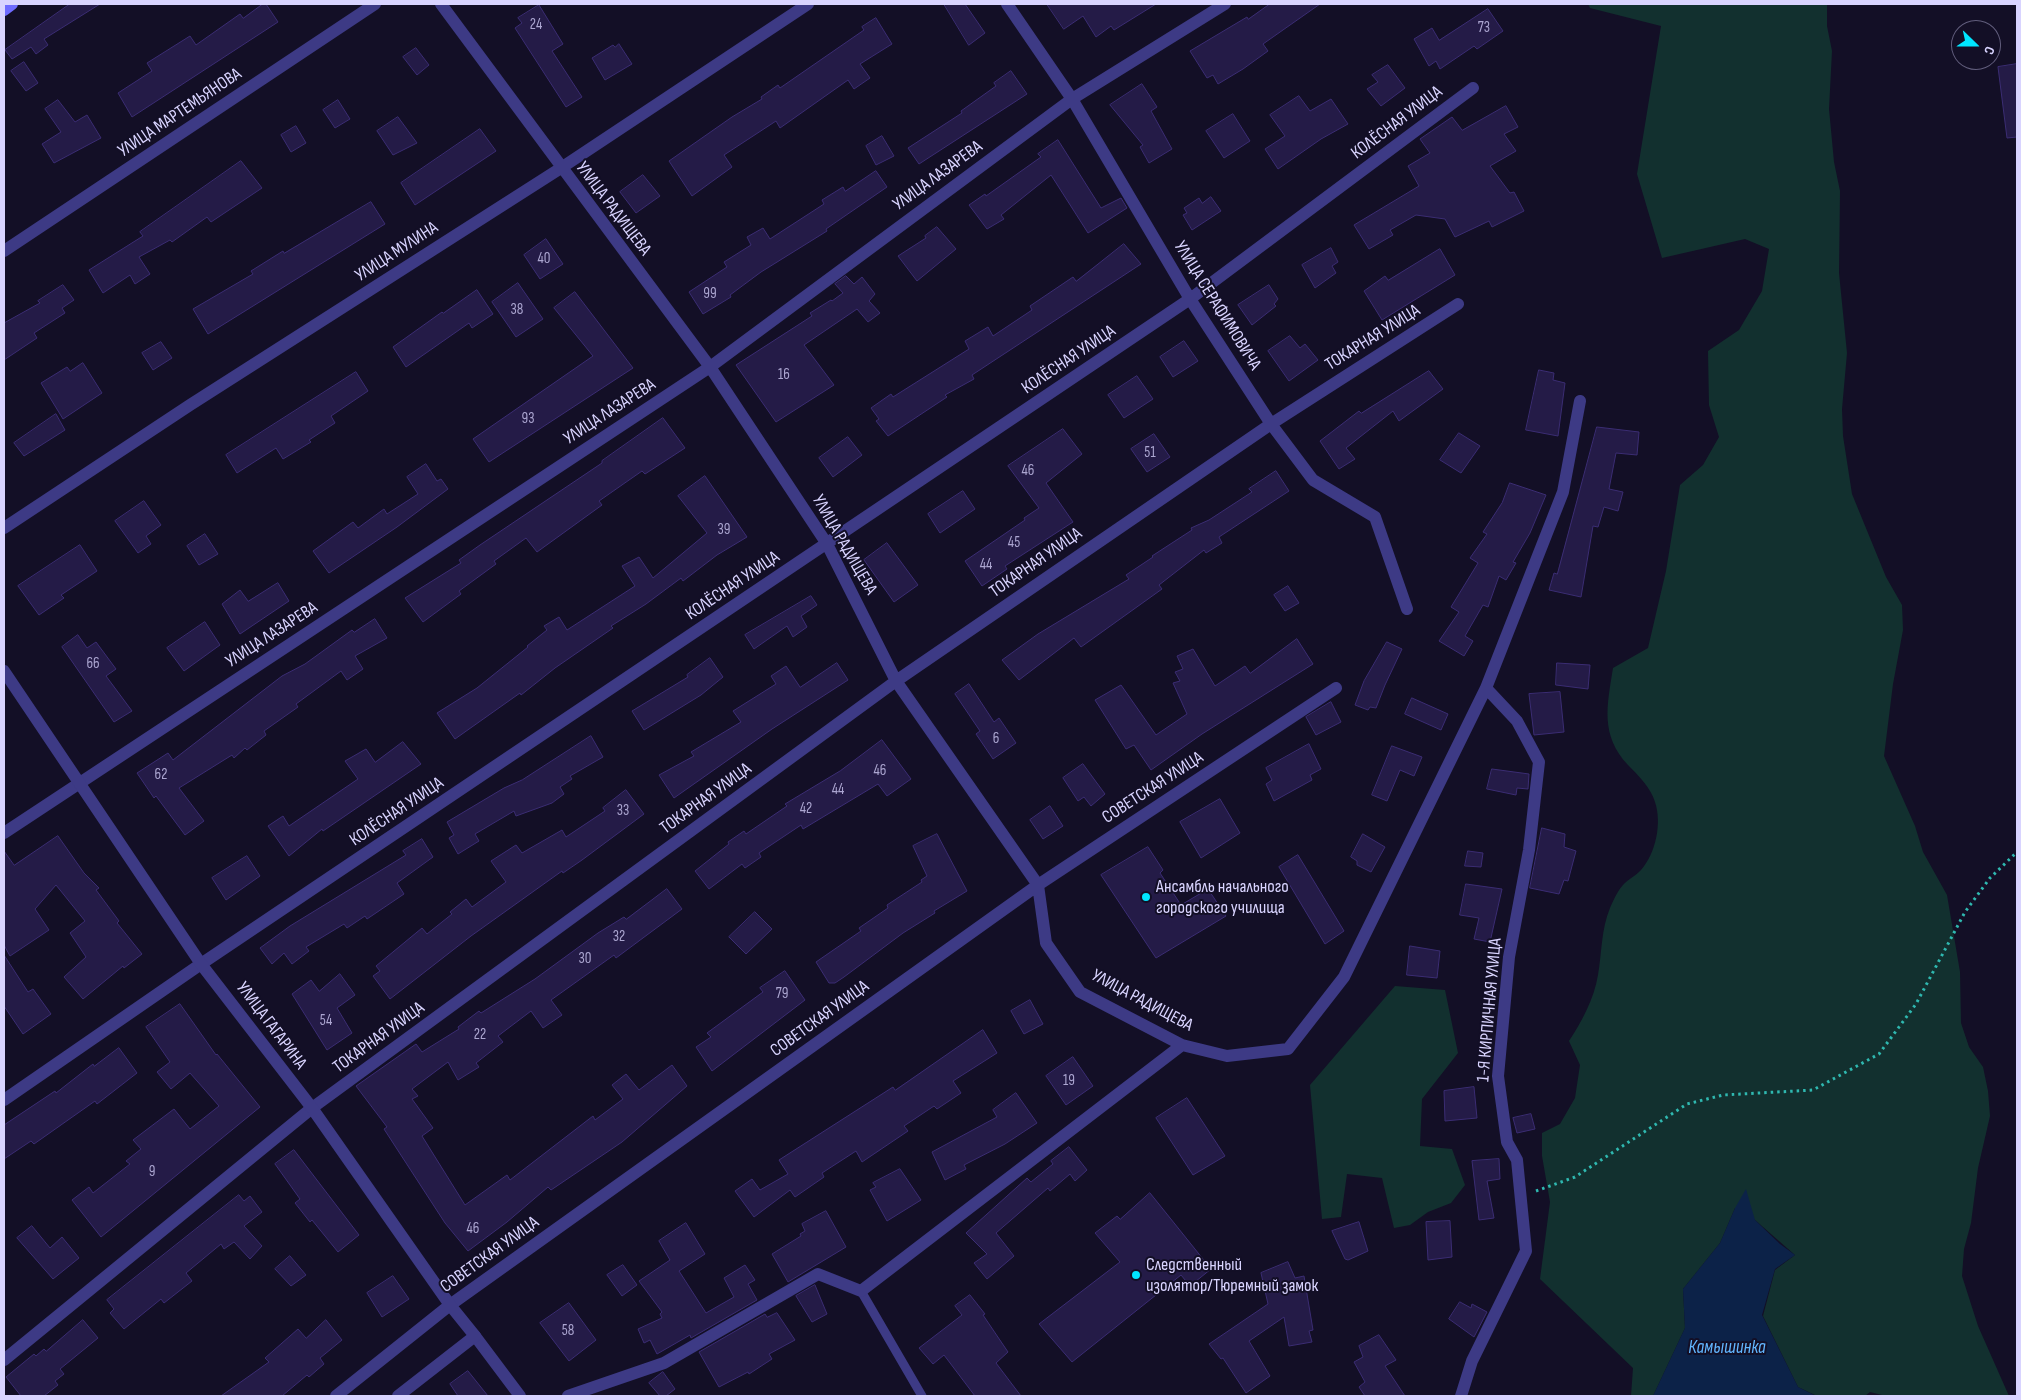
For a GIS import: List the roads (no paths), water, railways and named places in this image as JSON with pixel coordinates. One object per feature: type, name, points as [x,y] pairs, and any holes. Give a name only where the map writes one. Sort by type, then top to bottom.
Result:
[{"type":"main road","points":[[4,10],[12,4]]},
{"type":"street","name":"УЛИЦА МАРТЕМЬЯНОВА","points":[[4,251],[375,4]]},
{"type":"street","name":"УЛИЦА РАДИЩЕВА","points":[[441,4],[710,367],[827,544],[896,681],[1038,885],[1046,943],[1080,992],[1182,1045],[1228,1056],[1288,1049],[1344,977],[1486,688]]},
{"type":"street","name":"УЛИЦА МУЛИНА","points":[[4,528],[190,405],[561,168],[808,4]]},
{"type":"street","name":"УЛИЦА СЕРАФИМОВИЧА","points":[[1007,4],[1072,99],[1190,299],[1270,424],[1313,480],[1376,517],[1407,609]]},
{"type":"street","name":"УЛИЦА ЛАЗАРЕВА","points":[[4,833],[710,367],[1072,99],[1225,4]]},
{"type":"street","name":"КОЛЁСНАЯ УЛИЦА","points":[[4,1100],[201,964],[1190,299],[1473,88]]},
{"type":"street","name":"ТОКАРНАЯ УЛИЦА","points":[[4,1360],[312,1108],[896,681],[1270,424],[1458,304]]},
{"type":"street","points":[[1486,688],[1563,492],[1580,401]]},
{"type":"street","name":"УЛИЦА ГАГАРИНА","points":[[4,671],[81,782],[201,964],[312,1108],[450,1305],[520,1396]]},
{"type":"street","name":"СОВЕТСКАЯ УЛИЦА","points":[[336,1396],[450,1305],[1038,885],[1336,688]]},
{"type":"street","name":"1-Я КИРПИЧНАЯ УЛИЦА","points":[[1461,1396],[1472,1361],[1526,1251],[1516,1160],[1507,1142],[1498,1076],[1509,957],[1529,850],[1539,762],[1517,721],[1486,688]]},
{"type":"street","points":[[568,1396],[664,1363],[818,1274],[861,1291],[1182,1045]]},
{"type":"street","points":[[398,1396],[475,1336]]},
{"type":"lane","points":[[861,1291],[922,1396]]},
{"type":"water","name":"Камышинка","points":[[1746,1189],[1755,1220],[1780,1244],[1795,1255],[1775,1269],[1762,1315],[1798,1387],[1816,1396],[1653,1396],[1685,1328],[1683,1289],[1720,1243],[1735,1208]]},
{"type":"place","name":"Ансамбль начального городского училища","points":[[1146,897]]},
{"type":"place","name":"Следственный изолятор/Тюремный замок","points":[[1136,1275]]}]
